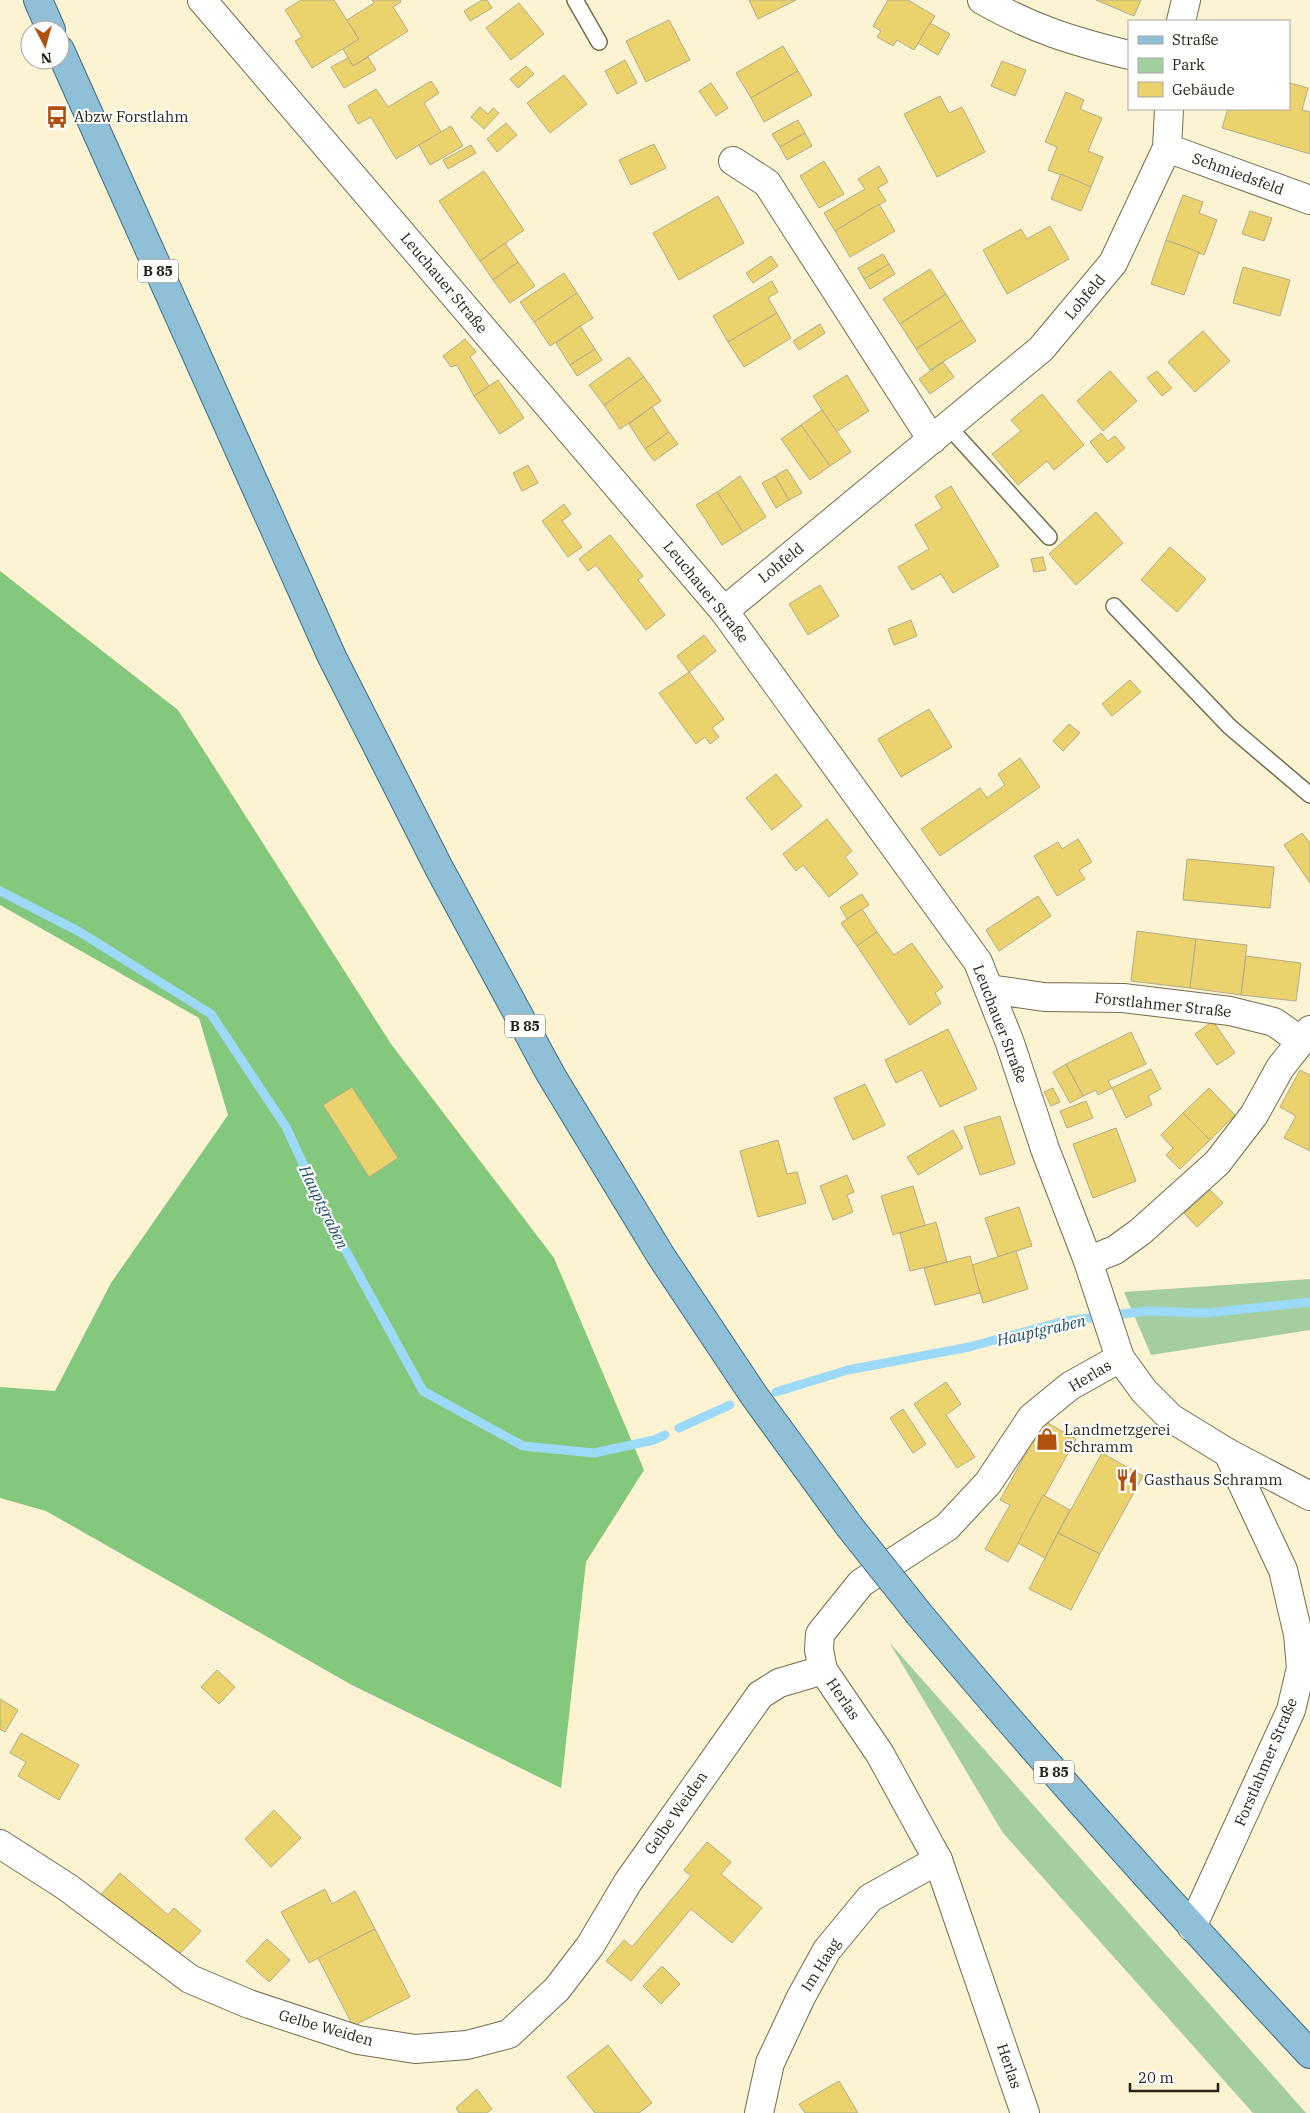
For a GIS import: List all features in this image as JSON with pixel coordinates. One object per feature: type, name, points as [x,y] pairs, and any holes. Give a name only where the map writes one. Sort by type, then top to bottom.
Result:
[{"type":"main road","points":[[38,0],[47,20]]},
{"type":"main road","name":"B 85","points":[[69,70],[332,657],[444,876],[551,1076],[661,1256],[753,1394],[849,1526],[919,1614],[1020,1735],[1192,1927],[1310,2054]]},
{"type":"street","points":[[982,0],[1020,22],[1062,38],[1128,55]]},
{"type":"street","points":[[1181,20],[1186,0]]},
{"type":"street","name":"Leuchauer Straße","points":[[210,3],[724,611],[978,962],[1010,1043],[1046,1149],[1088,1261]]},
{"type":"street","name":"Lohfeld","points":[[724,611],[1041,349],[1114,262],[1167,148],[1169,110]]},
{"type":"street","name":"Schmiedsfeld","points":[[1167,148],[1310,200]]},
{"type":"street","points":[[733,161],[767,183],[939,432]]},
{"type":"street","name":"Forstlahmer Straße","points":[[989,989],[1044,997],[1123,998],[1230,1011],[1274,1022],[1306,1035],[1280,1068],[1254,1114],[1217,1163],[1140,1232],[1115,1250],[1088,1261]]},
{"type":"street","points":[[1088,1261],[1120,1358],[1144,1391],[1171,1418],[1228,1453],[1310,1496]]},
{"type":"street","name":"Herlas","points":[[1025,2113],[938,1860],[880,1754],[823,1670],[819,1650],[820,1634],[861,1583],[947,1527],[988,1483],[1032,1417],[1070,1386],[1120,1358]]},
{"type":"street","name":"Forstlahmer Straße","points":[[1192,1927],[1292,1710],[1301,1668],[1298,1634],[1283,1570],[1228,1453]]},
{"type":"street","name":"Gelbe Weiden","points":[[0,1844],[68,1887],[142,1945],[198,1983],[248,2004],[358,2040],[415,2049],[467,2045],[508,2034],[557,1989],[590,1946],[628,1882],[760,1695],[779,1683],[823,1670]]},
{"type":"street","name":"Im Haag","points":[[759,2113],[770,2063],[801,1997],[828,1950],[870,1898],[938,1860]]},
{"type":"lane","points":[[576,0],[600,42]]},
{"type":"lane","points":[[939,432],[1049,537]]},
{"type":"lane","points":[[1114,606],[1230,727],[1310,795]]},
{"type":"green space","points":[[0,571],[178,710],[391,1044],[554,1258],[644,1470],[586,1562],[561,1788],[350,1684],[46,1511],[0,1498],[0,1387],[55,1391],[111,1283],[228,1115],[199,1018],[0,905]]},
{"type":"green space","points":[[1310,1279],[1310,1330],[1151,1355],[1124,1292]]},
{"type":"green space","points":[[889,1642],[1306,2113],[1253,2113],[1003,1833]]},
{"type":"building","points":[[301,0],[334,0],[359,39],[312,68],[295,41],[302,37],[285,10]]},
{"type":"building","points":[[372,0],[400,0],[401,2],[393,7],[408,31],[353,66],[343,49],[359,39],[347,20],[374,3]]},
{"type":"building","points":[[482,0],[487,0],[492,8],[470,21],[464,11]]},
{"type":"building","points":[[749,0],[796,0],[758,19]]},
{"type":"building","points":[[888,0],[908,0],[935,16],[914,50],[897,40],[893,46],[877,37],[881,31],[873,26]]},
{"type":"building","points":[[1096,0],[1141,0],[1134,16]]},
{"type":"building","points":[[519,3],[544,34],[511,60],[486,28]]},
{"type":"building","points":[[669,20],[690,60],[646,82],[626,41]]},
{"type":"building","points":[[930,23],[950,34],[938,55],[918,43]]},
{"type":"building","points":[[783,46],[798,71],[751,98],[736,73]]},
{"type":"building","points":[[368,57],[376,70],[344,88],[331,67],[348,58],[353,66]]},
{"type":"building","points":[[625,60],[637,83],[617,94],[605,71]]},
{"type":"building","points":[[1002,61],[1026,70],[1015,96],[991,86]]},
{"type":"building","points":[[526,66],[534,74],[518,88],[510,79]]},
{"type":"building","points":[[798,71],[812,95],[764,122],[751,98]]},
{"type":"building","points":[[564,75],[587,104],[550,133],[527,103]]},
{"type":"building","points":[[431,81],[439,93],[424,103],[441,132],[396,159],[371,117],[358,124],[348,106],[376,89],[388,107]]},
{"type":"building","points":[[711,83],[728,108],[716,116],[699,91]]},
{"type":"building","points":[[1290,83],[1308,88],[1302,110],[1310,112],[1310,154],[1222,128],[1228,110],[1290,110]]},
{"type":"building","points":[[1066,92],[1084,100],[1080,109],[1102,118],[1088,151],[1103,157],[1091,187],[1048,170],[1057,147],[1045,142]]},
{"type":"building","points":[[940,96],[949,113],[962,107],[985,152],[937,177],[904,114]]},
{"type":"building","points":[[480,107],[488,114],[493,108],[499,113],[484,129],[471,117]]},
{"type":"building","points":[[798,120],[805,133],[780,147],[772,134]]},
{"type":"building","points":[[506,123],[517,135],[497,152],[487,139]]},
{"type":"building","points":[[451,126],[463,146],[430,165],[419,145]]},
{"type":"building","points":[[805,133],[812,146],[787,160],[780,147]]},
{"type":"building","points":[[654,144],[666,168],[631,185],[619,160]]},
{"type":"building","points":[[471,145],[476,153],[448,169],[443,160]]},
{"type":"building","points":[[824,161],[844,194],[819,208],[800,176]]},
{"type":"building","points":[[879,166],[888,182],[878,188],[886,201],[835,231],[824,213],[865,189],[858,179]]},
{"type":"building","points":[[484,171],[524,230],[480,261],[439,201]]},
{"type":"building","points":[[1061,174],[1091,187],[1081,211],[1051,199]]},
{"type":"building","points":[[1183,195],[1203,202],[1199,213],[1217,220],[1204,255],[1166,240]]},
{"type":"building","points":[[718,196],[744,243],[679,280],[653,233]]},
{"type":"building","points":[[879,204],[895,231],[850,257],[835,231]]},
{"type":"building","points":[[1250,211],[1272,218],[1264,241],[1242,234]]},
{"type":"building","points":[[1050,226],[1069,259],[1007,294],[983,250],[1021,229],[1027,239]]},
{"type":"building","points":[[1166,240],[1199,252],[1184,295],[1151,284]]},
{"type":"building","points":[[505,243],[518,262],[493,280],[480,261]]},
{"type":"building","points":[[883,254],[889,264],[864,279],[858,268]]},
{"type":"building","points":[[771,256],[778,266],[753,283],[746,273]]},
{"type":"building","points":[[518,262],[535,286],[510,303],[493,280]]},
{"type":"building","points":[[889,264],[895,274],[870,289],[864,279]]},
{"type":"building","points":[[1243,267],[1290,280],[1280,316],[1233,303]]},
{"type":"building","points":[[930,269],[946,294],[900,324],[883,299]]},
{"type":"building","points":[[564,273],[577,293],[534,322],[520,302]]},
{"type":"building","points":[[772,281],[778,292],[768,298],[777,313],[728,342],[713,316]]},
{"type":"building","points":[[577,293],[593,318],[550,346],[534,322]]},
{"type":"building","points":[[946,294],[962,320],[916,349],[900,324]]},
{"type":"building","points":[[777,313],[791,338],[744,367],[728,342]]},
{"type":"building","points":[[962,320],[976,341],[930,370],[916,349]]},
{"type":"building","points":[[820,324],[825,333],[799,350],[793,341]]},
{"type":"building","points":[[580,326],[595,349],[570,365],[556,343]]},
{"type":"building","points":[[1203,331],[1230,361],[1195,392],[1168,362]]},
{"type":"building","points":[[465,339],[476,352],[470,357],[489,386],[474,396],[457,365],[451,367],[443,356]]},
{"type":"building","points":[[595,349],[602,360],[577,376],[570,365]]},
{"type":"building","points":[[629,357],[644,377],[604,405],[589,385]]},
{"type":"building","points":[[943,362],[954,377],[930,394],[919,379]]},
{"type":"building","points":[[1110,371],[1137,401],[1103,431],[1077,401]]},
{"type":"building","points":[[1157,371],[1172,388],[1162,396],[1147,378]]},
{"type":"building","points":[[847,375],[869,411],[836,432],[813,396]]},
{"type":"building","points":[[644,377],[661,401],[620,429],[604,405]]},
{"type":"building","points":[[498,380],[524,418],[500,434],[474,396]]},
{"type":"building","points":[[1042,394],[1084,445],[1054,470],[1047,461],[1018,485],[992,454],[1021,431],[1011,420]]},
{"type":"building","points":[[652,407],[669,432],[645,449],[629,424]]},
{"type":"building","points":[[822,410],[851,452],[830,466],[801,425]]},
{"type":"building","points":[[801,425],[830,466],[810,480],[781,439]]},
{"type":"building","points":[[669,432],[678,444],[654,461],[645,449]]},
{"type":"building","points":[[1101,433],[1108,441],[1115,436],[1125,448],[1107,463],[1090,442]]},
{"type":"building","points":[[528,465],[538,483],[522,491],[513,473]]},
{"type":"building","points":[[787,469],[802,493],[789,500],[775,476]]},
{"type":"building","points":[[740,476],[766,517],[743,532],[717,492]]},
{"type":"building","points":[[775,476],[789,500],[776,508],[762,483]]},
{"type":"building","points":[[951,486],[999,566],[953,593],[941,574],[912,590],[898,567],[929,549],[915,525],[942,508],[935,496]]},
{"type":"building","points":[[717,492],[743,532],[722,545],[696,505]]},
{"type":"building","points":[[564,504],[571,514],[562,521],[582,547],[568,557],[542,521]]},
{"type":"building","points":[[1096,512],[1123,543],[1076,585],[1049,554]]},
{"type":"building","points":[[610,535],[643,576],[638,580],[665,615],[646,630],[596,565],[588,571],[579,559]]},
{"type":"building","points":[[1170,547],[1206,579],[1177,612],[1141,580]]},
{"type":"building","points":[[1043,557],[1046,570],[1034,572],[1031,559]]},
{"type":"building","points":[[820,585],[839,616],[808,635],[789,604]]},
{"type":"building","points":[[911,620],[917,636],[894,645],[888,629]]},
{"type":"building","points":[[704,635],[716,651],[689,672],[677,656]]},
{"type":"building","points":[[689,672],[724,719],[712,728],[719,737],[710,744],[705,737],[696,744],[659,693]]},
{"type":"building","points":[[1130,680],[1141,692],[1112,716],[1102,704]]},
{"type":"building","points":[[929,709],[952,747],[901,777],[878,739]]},
{"type":"building","points":[[1069,724],[1080,733],[1063,751],[1053,741]]},
{"type":"building","points":[[1020,758],[1040,787],[940,856],[921,829],[980,788],[987,798],[1005,785],[998,774]]},
{"type":"building","points":[[776,774],[802,806],[772,830],[746,798]]},
{"type":"building","points":[[827,819],[852,851],[845,857],[858,874],[829,897],[803,865],[796,871],[783,854]]},
{"type":"building","points":[[1302,833],[1310,843],[1310,883],[1284,845]]},
{"type":"building","points":[[1078,839],[1092,862],[1079,870],[1085,879],[1057,896],[1034,856],[1058,842],[1062,849]]},
{"type":"building","points":[[1187,859],[1274,867],[1270,908],[1183,900]]},
{"type":"building","points":[[862,894],[869,905],[847,919],[840,907]]},
{"type":"building","points":[[1038,896],[1051,916],[999,951],[986,930]]},
{"type":"building","points":[[862,909],[877,932],[857,946],[841,923]]},
{"type":"building","points":[[1137,931],[1196,939],[1190,988],[1131,981]]},
{"type":"building","points":[[877,932],[894,955],[912,943],[943,987],[935,993],[941,1003],[910,1025],[857,946]]},
{"type":"building","points":[[1196,939],[1247,945],[1241,995],[1190,988]]},
{"type":"building","points":[[1246,956],[1301,963],[1296,1001],[1241,995]]},
{"type":"building","points":[[1213,1021],[1235,1053],[1217,1065],[1195,1034]]},
{"type":"building","points":[[948,1029],[977,1089],[940,1107],[922,1070],[896,1083],[885,1060]]},
{"type":"building","points":[[1131,1032],[1146,1064],[1108,1081],[1112,1088],[1098,1095],[1096,1090],[1083,1096],[1066,1064]]},
{"type":"building","points":[[1066,1064],[1083,1096],[1070,1103],[1053,1072]]},
{"type":"building","points":[[1151,1069],[1161,1089],[1148,1096],[1152,1105],[1126,1118],[1112,1088]]},
{"type":"building","points":[[1300,1070],[1310,1075],[1310,1151],[1284,1138],[1296,1116],[1280,1107]]},
{"type":"building","points":[[865,1084],[885,1125],[853,1140],[834,1098]]},
{"type":"building","points":[[352,1087],[398,1158],[369,1177],[323,1105]]},
{"type":"building","points":[[1053,1088],[1060,1102],[1051,1106],[1044,1092]]},
{"type":"building","points":[[1209,1088],[1235,1115],[1210,1140],[1183,1113]]},
{"type":"building","points":[[1086,1101],[1093,1118],[1067,1128],[1060,1111]]},
{"type":"building","points":[[1183,1113],[1210,1140],[1180,1169],[1166,1155],[1173,1148],[1161,1135]]},
{"type":"building","points":[[1000,1116],[1015,1164],[980,1175],[964,1127]]},
{"type":"building","points":[[1116,1128],[1136,1181],[1093,1198],[1073,1144]]},
{"type":"building","points":[[953,1130],[963,1148],[918,1175],[907,1157]]},
{"type":"building","points":[[778,1140],[787,1174],[797,1172],[806,1203],[758,1217],[740,1151]]},
{"type":"building","points":[[847,1175],[854,1192],[847,1195],[853,1212],[833,1220],[820,1186]]},
{"type":"building","points":[[913,1186],[925,1225],[893,1235],[881,1196]]},
{"type":"building","points":[[1210,1190],[1223,1203],[1197,1227],[1184,1213]]},
{"type":"building","points":[[1019,1207],[1032,1246],[998,1257],[985,1218]]},
{"type":"building","points":[[936,1222],[947,1262],[910,1271],[900,1233]]},
{"type":"building","points":[[1016,1251],[1028,1289],[983,1303],[972,1265]]},
{"type":"building","points":[[970,1256],[980,1293],[935,1305],[924,1268]]},
{"type":"building","points":[[946,1382],[961,1404],[946,1415],[975,1457],[957,1468],[914,1404]]},
{"type":"building","points":[[903,1409],[926,1444],[913,1453],[890,1418]]},
{"type":"building","points":[[1044,1421],[1076,1439],[1008,1562],[985,1549],[1010,1505],[1000,1500]]},
{"type":"building","points":[[1102,1453],[1143,1476],[1100,1554],[1058,1533]]},
{"type":"building","points":[[1043,1495],[1070,1510],[1045,1558],[1018,1543]]},
{"type":"building","points":[[1058,1533],[1100,1554],[1071,1610],[1029,1589]]},
{"type":"building","points":[[217,1670],[235,1687],[219,1704],[201,1687]]},
{"type":"building","points":[[0,1699],[18,1710],[5,1732],[0,1729]]},
{"type":"building","points":[[21,1733],[79,1765],[59,1800],[18,1776],[26,1762],[10,1753]]},
{"type":"building","points":[[274,1810],[301,1838],[271,1867],[245,1839]]},
{"type":"building","points":[[707,1842],[731,1862],[721,1874],[762,1908],[732,1943],[691,1909],[631,1981],[606,1961],[624,1940],[632,1947],[691,1876],[684,1870]]},
{"type":"building","points":[[120,1873],[168,1915],[174,1908],[201,1931],[173,1961],[100,1896]]},
{"type":"building","points":[[325,1889],[332,1904],[355,1891],[375,1929],[309,1963],[281,1912]]},
{"type":"building","points":[[375,1929],[410,1997],[353,2026],[318,1958]]},
{"type":"building","points":[[267,1939],[290,1960],[269,1982],[246,1961]]},
{"type":"building","points":[[662,1966],[680,1984],[661,2004],[643,1986]]},
{"type":"building","points":[[608,2045],[652,2103],[639,2113],[595,2113],[567,2077]]},
{"type":"building","points":[[839,2081],[858,2113],[805,2113],[799,2104]]},
{"type":"building","points":[[477,2089],[492,2109],[487,2113],[459,2113],[456,2108]]},
{"type":"waterway","name":"Hauptgraben","points":[[0,891],[80,932],[211,1014],[286,1127],[331,1224],[423,1391],[523,1446],[594,1453],[654,1440],[665,1435]]},
{"type":"waterway","name":"Hauptgraben","points":[[776,1392],[848,1370],[969,1347],[1064,1321],[1147,1311],[1206,1313],[1310,1302]]},
{"type":"waterway","name":"Hauptgraben","points":[[679,1428],[730,1405]]},
{"type":"place","name":"Abzw Forstlahm","points":[[57,117]]},
{"type":"place","name":"Landmetzgerei Schramm","points":[[1047,1439]]},
{"type":"place","name":"Gasthaus Schramm","points":[[1127,1480]]}]
